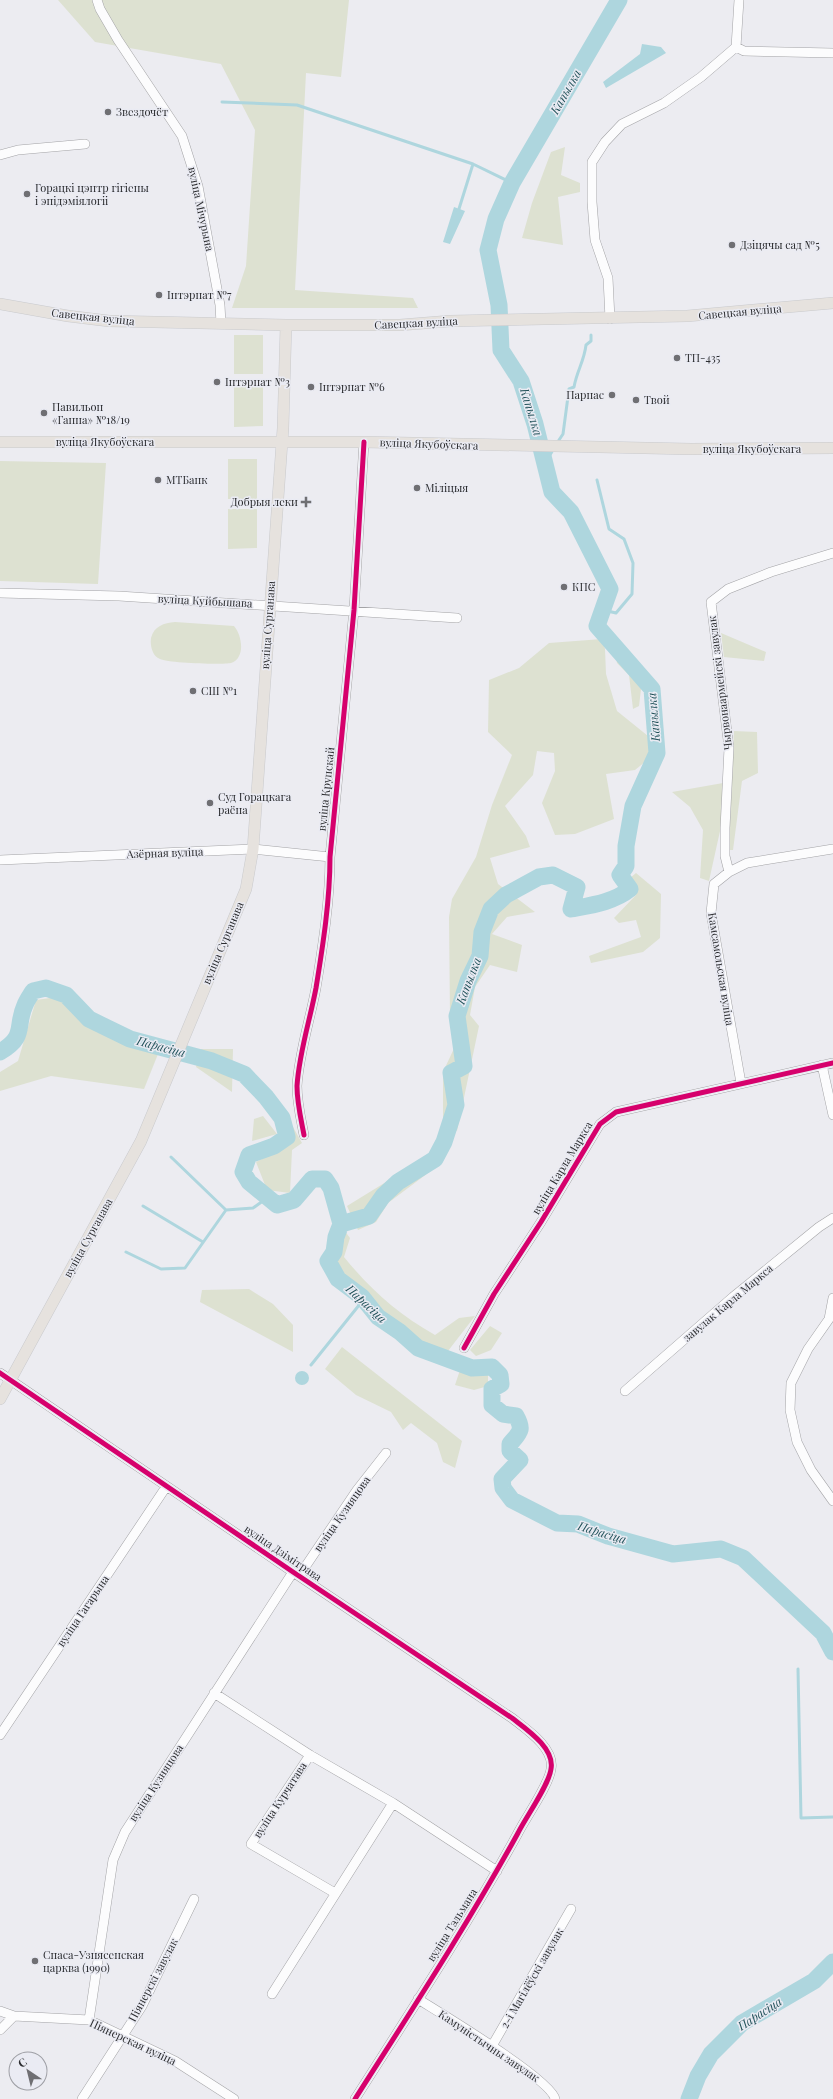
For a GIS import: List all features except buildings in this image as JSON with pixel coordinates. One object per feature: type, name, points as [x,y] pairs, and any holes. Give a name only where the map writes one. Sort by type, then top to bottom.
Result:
[{"type":"main road","name":"Савецкая вуліца","points":[[0,304],[68,316],[109,321],[286,325],[400,325],[471,320],[610,319],[687,316],[833,303]]},
{"type":"main road","name":"вуліца Сурганава","points":[[0,1399],[141,1141],[192,1015],[246,889],[253,850],[281,442],[286,325]]},
{"type":"main road","name":"вуліца Якубоўскага","points":[[0,442],[364,442],[691,449],[833,448]]},
{"type":"street","name":"вуліца Мічурына","points":[[98,0],[100,9],[118,40],[182,136],[198,186],[220,305],[221,324]]},
{"type":"street","points":[[610,319],[608,278],[595,240],[592,202],[592,162],[605,142],[622,124],[664,103],[702,77],[736,47],[739,0]]},
{"type":"street","points":[[736,47],[744,51],[833,53]]},
{"type":"street","points":[[0,155],[18,150],[85,144]]},
{"type":"street","name":"вуліца Крупскай","points":[[304,1135],[298,1104],[297,1086],[308,1022],[316,988],[328,889],[354,610],[364,442]]},
{"type":"street","name":"Чырвонаармейскі завулак","points":[[728,872],[725,856],[725,828],[729,748],[711,602],[728,589],[771,572],[833,553]]},
{"type":"street","name":"вуліца Куйбышава","points":[[0,593],[119,596],[354,610],[457,618]]},
{"type":"street","name":"Камсамольская вуліца","points":[[741,1084],[711,913],[714,884],[728,872],[747,863],[833,849]]},
{"type":"street","name":"Азёрная вуліца","points":[[0,860],[253,850],[330,858]]},
{"type":"street","name":"вуліца Карла Маркса","points":[[464,1348],[494,1294],[541,1222],[600,1124],[616,1112],[833,1063]]},
{"type":"street","points":[[822,1065],[833,1115]]},
{"type":"street","name":"завулак Карла Маркса","points":[[625,1391],[733,1297],[819,1227],[833,1218]]},
{"type":"street","points":[[833,1298],[829,1319],[808,1348],[791,1383],[790,1410],[797,1442],[811,1470],[833,1501]]},
{"type":"street","name":"вуліца Дзімітрава","points":[[0,1372],[296,1574],[512,1718],[535,1735],[549,1755]]},
{"type":"street","name":"вуліца Кузняцова","points":[[89,2020],[113,1860],[125,1832],[214,1693],[296,1574],[386,1453]]},
{"type":"street","name":"вуліца Гагарына","points":[[0,1736],[166,1486]]},
{"type":"street","name":"вуліца Курчатава","points":[[214,1693],[310,1755],[393,1803],[497,1871]]},
{"type":"street","name":"вуліца Курчатава","points":[[310,1755],[251,1844],[335,1893]]},
{"type":"street","name":"вуліца Тэльмана","points":[[355,2099],[497,1871],[544,1786],[551,1768],[549,1755]]},
{"type":"street","points":[[272,1994],[393,1803]]},
{"type":"street","name":"Піянерскі завулак","points":[[82,2099],[142,2006],[194,1899]]},
{"type":"street","name":"2-і Магілёўскі завулак","points":[[492,2046],[571,1909]]},
{"type":"street","name":"Камуністычны завулак","points":[[418,1999],[492,2046],[548,2086],[554,2095],[554,2099]]},
{"type":"street","name":"Піянерская вуліца","points":[[0,2011],[14,2016],[89,2020],[175,2061],[234,2099]]},
{"type":"street","points":[[0,2030],[14,2016]]},
{"type":"green space","points":[[58,0],[349,0],[341,77],[306,73],[295,290],[413,298],[418,308],[232,308],[246,266],[255,130],[221,64],[95,42]]},
{"type":"green space","points":[[565,147],[561,175],[580,183],[580,192],[558,197],[563,245],[522,238],[532,203],[551,152]]},
{"type":"green space","points":[[234,335],[263,335],[263,374],[234,374]]},
{"type":"green space","points":[[234,387],[263,387],[263,426],[234,427]]},
{"type":"green space","points":[[228,459],[257,459],[257,499],[228,499]]},
{"type":"green space","points":[[0,461],[106,463],[98,584],[0,581]]},
{"type":"green space","points":[[228,509],[257,509],[257,548],[228,549]]},
{"type":"green space","points":[[175,622],[234,626],[241,640],[241,651],[239,656],[236,660],[226,664],[184,663],[157,658],[151,647],[152,634],[160,626]]},
{"type":"green space","points":[[721,633],[766,652],[764,661],[724,657]]},
{"type":"green space","points":[[602,639],[605,649],[606,674],[617,711],[648,736],[651,757],[635,770],[606,774],[614,819],[575,834],[555,835],[542,803],[555,771],[554,753],[537,751],[533,775],[505,806],[526,836],[530,847],[490,858],[498,884],[535,912],[507,917],[492,934],[522,945],[517,972],[490,965],[475,987],[470,1015],[479,1026],[457,1131],[443,1121],[443,1072],[458,1040],[450,1017],[449,917],[452,899],[476,857],[492,805],[512,755],[488,732],[489,680],[519,668],[549,643]]},
{"type":"green space","points":[[616,655],[642,681],[639,706],[633,709],[629,675],[617,663]]},
{"type":"green space","points":[[734,731],[757,732],[758,773],[742,781],[733,850],[729,850]]},
{"type":"green space","points":[[723,783],[722,822],[709,881],[700,878],[703,830],[690,807],[672,792]]},
{"type":"green space","points":[[636,873],[661,894],[660,938],[643,952],[591,963],[589,956],[641,937],[636,920],[619,923],[614,918],[636,895],[630,878]]},
{"type":"green space","points":[[57,997],[108,1037],[160,1049],[144,1089],[51,1076],[0,1091],[0,1072],[18,1061],[36,1000]]},
{"type":"green space","points":[[201,1049],[233,1049],[232,1092],[196,1067]]},
{"type":"green space","points":[[263,1116],[277,1134],[252,1141],[254,1119]]},
{"type":"green space","points":[[293,1127],[302,1143],[292,1150],[290,1193],[267,1190],[256,1162],[274,1153],[290,1142]]},
{"type":"green space","points":[[425,1158],[432,1170],[388,1203],[376,1222],[358,1230],[347,1206]]},
{"type":"green space","points":[[344,1230],[350,1238],[344,1257],[375,1291],[409,1319],[435,1335],[459,1318],[475,1316],[448,1351],[421,1344],[385,1315],[362,1291],[339,1275],[331,1261],[340,1249]]},
{"type":"green space","points":[[249,1289],[273,1304],[293,1325],[293,1352],[200,1302],[202,1290]]},
{"type":"green space","points":[[490,1326],[502,1333],[491,1350],[476,1356],[470,1350]]},
{"type":"green space","points":[[342,1347],[462,1441],[455,1468],[443,1462],[437,1443],[411,1423],[403,1430],[391,1412],[356,1395],[325,1369]]},
{"type":"green space","points":[[460,1370],[468,1374],[488,1372],[488,1386],[474,1390],[455,1385]]},
{"type":"water","points":[[642,44],[661,47],[666,53],[606,88],[603,82],[640,54]]},
{"type":"water","points":[[454,207],[465,211],[450,244],[443,242]]},
{"type":"water","points":[[299,1371],[305,1371],[309,1375],[309,1381],[305,1385],[299,1385],[295,1381],[295,1375]]},
{"type":"waterway","name":"Капылка","points":[[341,1224],[369,1216],[383,1196],[398,1182],[435,1159],[444,1142],[456,1105],[451,1073],[464,1066],[457,1016],[468,981],[480,956],[482,932],[491,909],[506,895],[539,877],[553,875],[577,887],[571,909],[610,900],[630,889],[620,875],[626,866],[626,846],[633,806],[657,753],[652,689],[597,626],[610,589],[571,512],[552,492],[535,424],[521,381],[501,350],[499,305],[488,250],[496,219],[512,183],[619,0]]},
{"type":"waterway","points":[[222,102],[297,105],[473,164],[512,183]]},
{"type":"waterway","points":[[458,212],[473,164]]},
{"type":"waterway","points":[[557,443],[563,434],[569,389],[574,387],[586,345],[591,341],[591,335]]},
{"type":"waterway","points":[[545,463],[553,450]]},
{"type":"waterway","points":[[597,480],[609,529],[624,539],[633,563],[632,594],[616,613],[603,610]]},
{"type":"waterway","name":"Парасіца","points":[[0,1052],[14,1041],[17,1036],[22,1013],[33,991],[46,988],[66,995],[89,1019],[130,1039],[212,1061],[244,1074],[266,1097],[282,1118],[287,1137],[274,1146],[249,1155],[243,1172],[249,1182],[277,1205],[294,1200],[312,1179],[325,1179],[331,1188],[341,1224],[336,1237],[334,1252],[328,1261],[338,1279],[362,1297],[378,1317],[400,1332],[418,1348],[472,1368],[492,1367],[500,1375],[501,1384],[492,1389],[492,1405],[503,1414],[516,1416],[520,1425],[520,1431],[510,1444],[510,1451],[520,1460],[502,1479],[503,1488],[512,1500],[557,1523],[578,1524],[608,1536],[673,1554],[721,1549],[743,1558],[823,1633],[833,1652]]},
{"type":"waterway","points":[[171,1157],[226,1210]]},
{"type":"waterway","points":[[126,1252],[161,1269],[185,1268],[226,1210],[253,1208],[267,1198]]},
{"type":"waterway","points":[[143,1206],[203,1242]]},
{"type":"waterway","points":[[311,1365],[364,1299]]},
{"type":"waterway","points":[[798,1669],[801,1818],[833,1817]]},
{"type":"waterway","name":"Парасіца","points":[[689,2099],[698,2076],[711,2054],[742,2023],[814,1981],[833,1962]]},
{"type":"cycle path","points":[[304,1135],[298,1105],[298,1074],[302,1049],[316,988],[324,939],[330,857],[354,610],[364,442]]},
{"type":"cycle path","points":[[464,1348],[494,1294],[541,1222],[600,1124],[616,1112],[833,1063]]},
{"type":"cycle path","points":[[0,1373],[293,1572],[512,1718],[532,1733],[549,1754],[551,1769],[542,1792],[459,1934],[355,2099]]},
{"type":"place","name":"Звездочёт","points":[[108,112]]},
{"type":"place","name":"Горацкі цэнтр гігіены і эпідэміялогіі","points":[[27,194]]},
{"type":"place","name":"Дзіцячы сад №5","points":[[732,245]]},
{"type":"place","name":"Інтэрнат №7","points":[[159,295]]},
{"type":"place","name":"ТП-435","points":[[677,358]]},
{"type":"place","name":"Інтэрнат №3","points":[[217,382]]},
{"type":"place","name":"Інтэрнат №6","points":[[311,387]]},
{"type":"place","name":"Парнас","points":[[612,395]]},
{"type":"place","name":"Твой","points":[[636,400]]},
{"type":"place","name":"Павильон «Ганна» №18/19","points":[[44,413]]},
{"type":"place","name":"МТБанк","points":[[158,480]]},
{"type":"place","name":"Міліцыя","points":[[417,488]]},
{"type":"place","name":"Добрыя леки","points":[[306,502]]},
{"type":"place","name":"КПС","points":[[564,587]]},
{"type":"place","name":"СШ №1","points":[[193,691]]},
{"type":"place","name":"Суд Горацкага раёна","points":[[210,803]]},
{"type":"place","name":"Спаса-Узнясенская царква (1990)","points":[[35,1961]]}]
